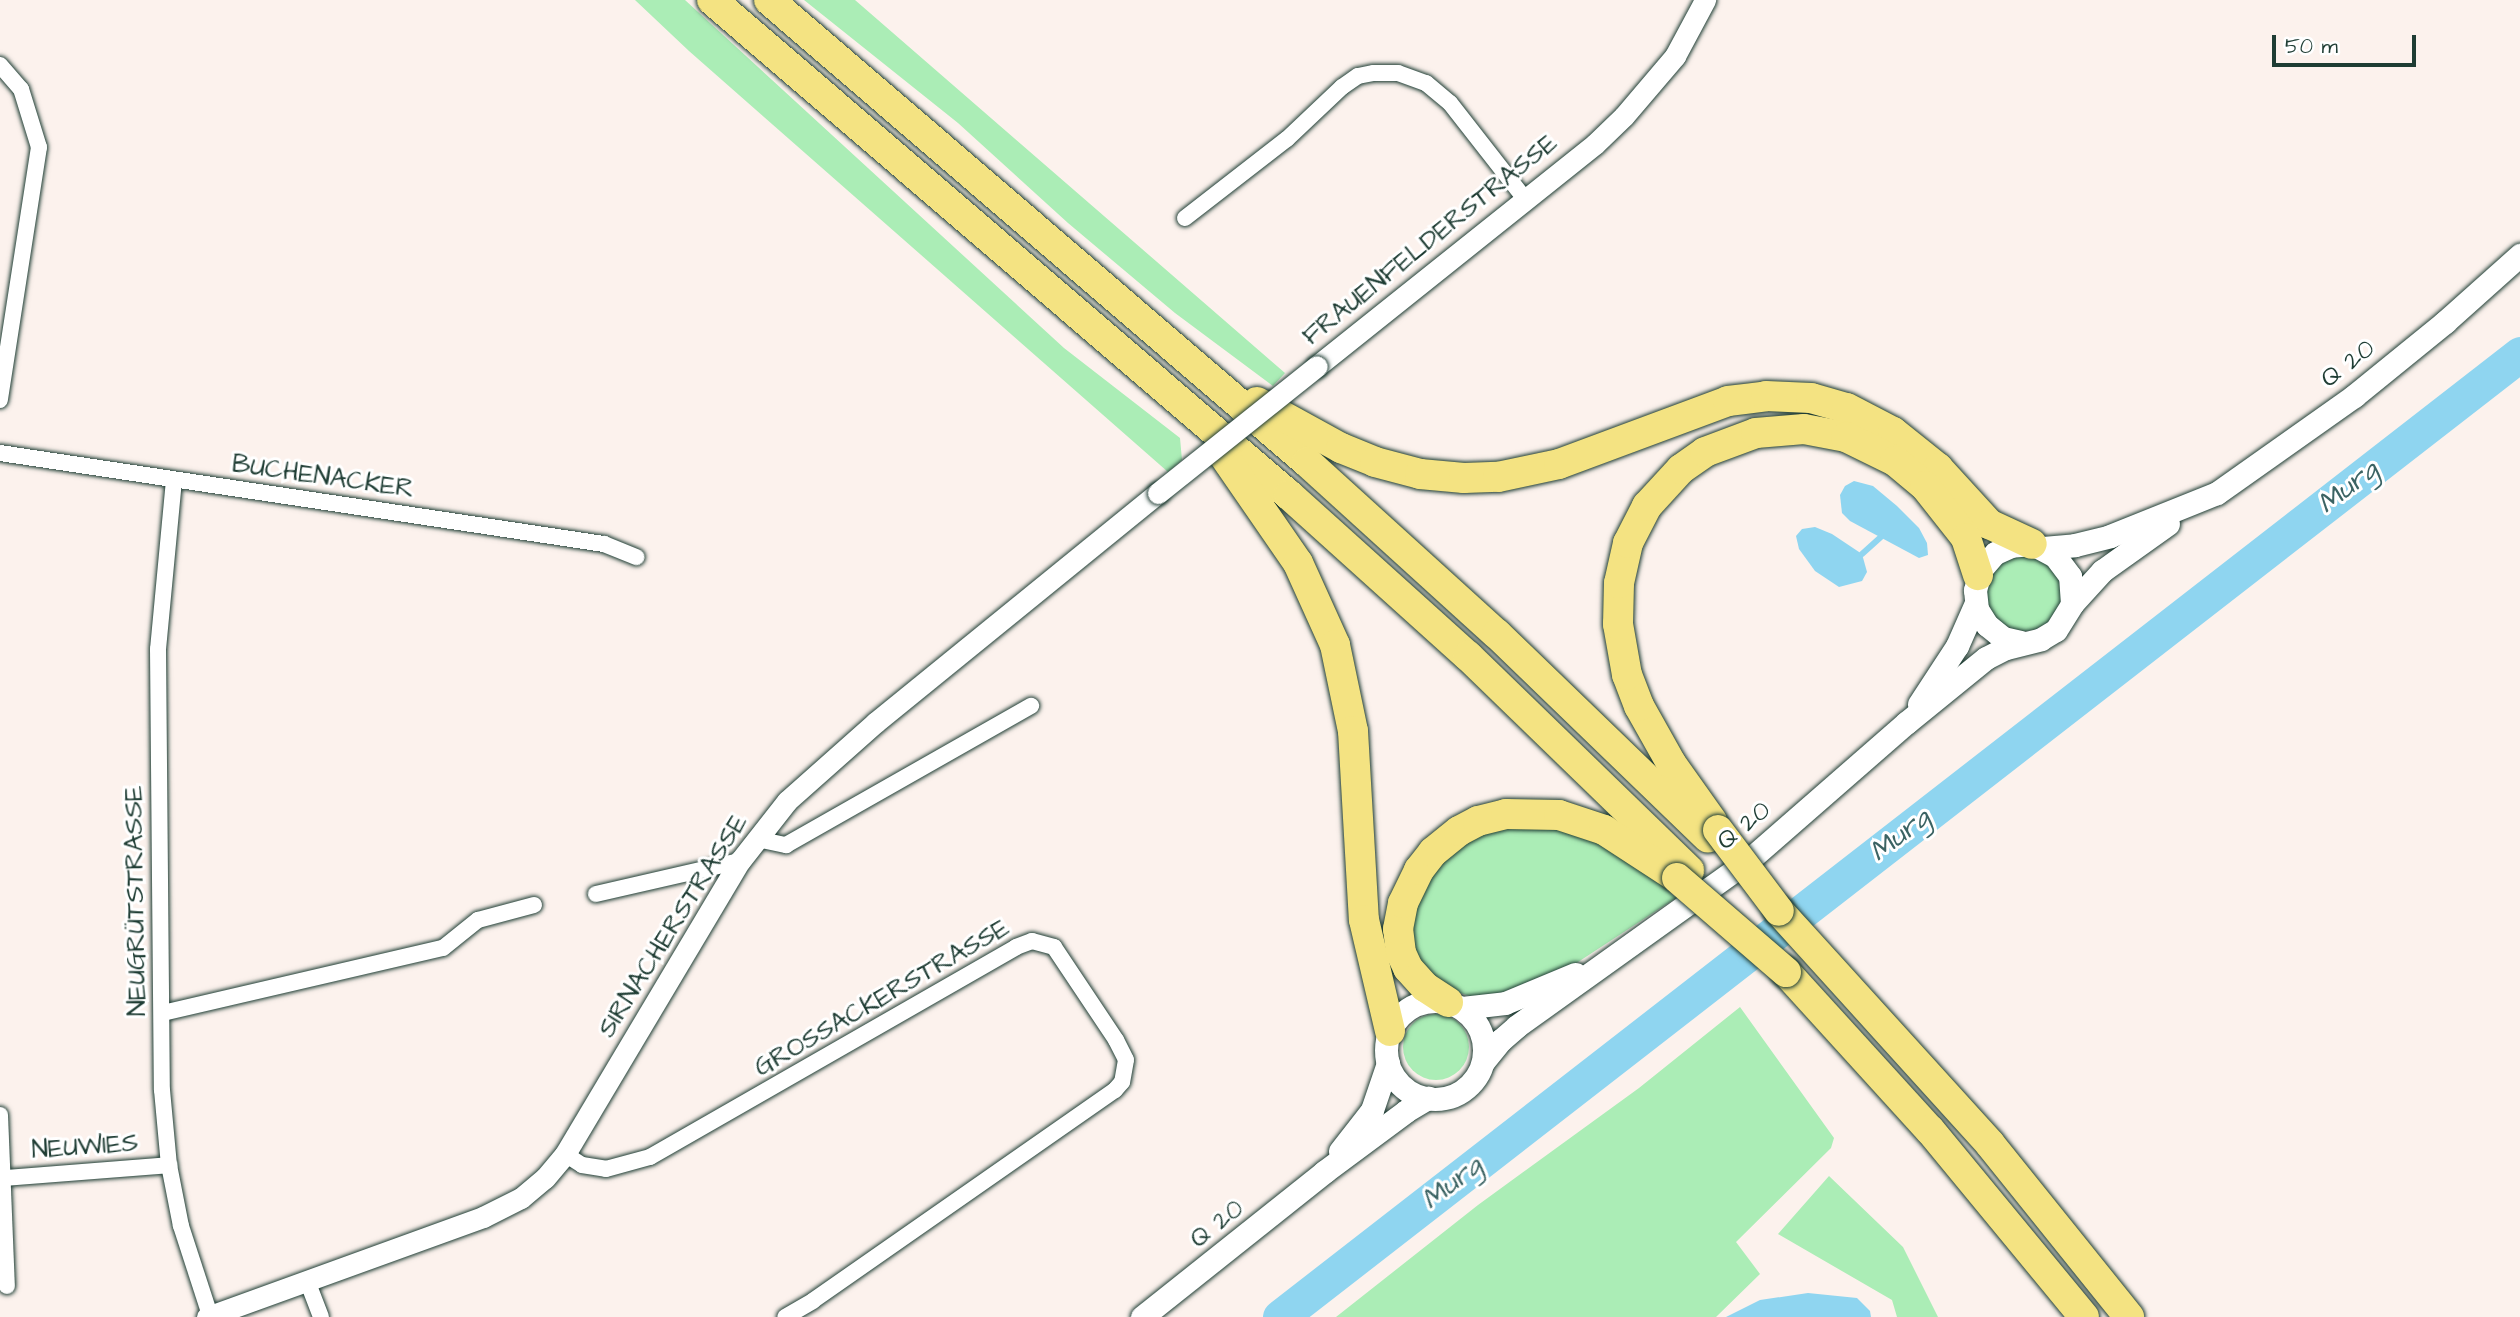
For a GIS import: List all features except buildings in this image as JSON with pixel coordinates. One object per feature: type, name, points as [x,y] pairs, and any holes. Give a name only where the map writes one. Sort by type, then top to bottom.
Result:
[{"type":"highway","points":[[712,0],[1187,405],[1468,656],[1683,874],[1786,972],[1930,1130],[2084,1317]]},
{"type":"highway","points":[[769,0],[1205,372],[1487,625],[1713,834],[1990,1144],[2129,1317]]},
{"type":"highway","points":[[1205,372],[1365,458],[1412,472],[1464,478],[1498,477],[1559,464],[1728,401],[1766,396],[1811,398],[1847,408],[1893,432],[1938,468],[1989,524],[2038,546]]},
{"type":"highway","points":[[1187,405],[1285,540],[1310,584],[1335,645],[1353,731],[1364,920],[1390,1031]]},
{"type":"highway","points":[[1713,834],[1648,724],[1628,675],[1620,639],[1617,596],[1624,558],[1640,517],[1665,484],[1705,452],[1743,436],[1790,429],[1846,437],[1895,461],[1925,486],[1961,529],[1972,550],[1977,589]]},
{"type":"highway","points":[[1455,1005],[1425,987],[1408,968],[1400,946],[1399,920],[1407,891],[1425,861],[1441,845],[1468,826],[1517,812],[1559,815],[1594,825],[1683,874]]},
{"type":"main road","name":"Q 20","points":[[1142,1317],[1324,1172],[1406,1111],[1428,1098],[1446,1097],[1460,1092],[1475,1078],[1483,1062],[1508,1034],[1606,959],[1750,859],[1906,723],[1986,658],[2021,642],[2035,641],[2053,633],[2063,622],[2072,604],[2113,561],[2252,470],[2354,396],[2445,322],[2520,255]]},
{"type":"main road","name":"Q 20","points":[[1906,723],[1954,653],[1989,559],[2003,549],[2075,545],[2110,536],[2200,502]]},
{"type":"main road","points":[[2038,546],[2060,560],[2067,570],[2072,587],[2072,604]]},
{"type":"main road","points":[[1977,589],[1979,614],[1991,629],[2003,638],[2021,642]]},
{"type":"main road","name":"Q 20","points":[[1324,1172],[1372,1110],[1388,1063],[1386,1050],[1390,1031],[1404,1012],[1415,1005],[1434,1000],[1455,1005],[1506,1003],[1606,959]]},
{"type":"main road","points":[[1455,1005],[1477,1024],[1481,1033],[1483,1062]]},
{"type":"main road","points":[[1388,1063],[1404,1087],[1428,1098]]},
{"type":"street","name":"FRAUENFELDERSTRASSE","points":[[1158,493],[1595,144],[1648,91],[1675,56],[1705,0]]},
{"type":"street","points":[[0,65],[21,89],[39,147],[0,400]]},
{"type":"street","points":[[1185,218],[1287,139],[1342,87],[1358,76],[1374,73],[1398,73],[1426,83],[1451,103],[1525,199]]},
{"type":"street","name":"BUCHENACKER","points":[[0,453],[604,544],[638,557]]},
{"type":"street","name":"NEUGRÜTSTRASSE","points":[[174,480],[158,649],[162,1090],[169,1165],[181,1226],[209,1316]]},
{"type":"street","name":"SIRNACHERSTRASSE","points":[[209,1316],[308,1283],[501,1209],[545,1178],[565,1154],[740,861],[787,801],[819,770],[1158,493]]},
{"type":"street","points":[[757,839],[786,845],[1031,706]]},
{"type":"street","points":[[596,894],[740,861]]},
{"type":"street","points":[[163,1013],[443,947],[478,920],[534,905]]},
{"type":"street","name":"GROSSACKERSTRASSE","points":[[565,1154],[582,1165],[599,1169],[650,1157],[1016,947],[1032,941],[1054,947],[1116,1040],[1126,1060],[1122,1082],[1115,1090],[824,1294],[785,1317]]},
{"type":"street","name":"NEUWIES","points":[[0,1115],[8,1286]]},
{"type":"street","name":"NEUWIES","points":[[5,1178],[169,1165]]},
{"type":"street","points":[[308,1283],[321,1317]]},
{"type":"green space","points":[[635,0],[685,0],[1064,348],[1180,438],[1182,460],[1168,472],[689,51]]},
{"type":"green space","points":[[804,0],[855,0],[1285,373],[1273,386],[1175,313],[1068,223],[958,123]]},
{"type":"green space","points":[[2024,555],[2039,558],[2051,566],[2059,578],[2062,593],[2059,608],[2051,620],[2039,628],[2024,631],[2009,628],[1997,620],[1989,608],[1986,593],[1989,578],[1997,566],[2009,558]]},
{"type":"green space","points":[[1554,823],[1628,854],[1676,898],[1575,964],[1497,996],[1473,997],[1454,991],[1434,978],[1418,958],[1410,934],[1414,902],[1434,869],[1484,830]]},
{"type":"green space","points":[[1740,1007],[1834,1138],[1831,1148],[1736,1242],[1760,1274],[1716,1317],[1336,1317],[1478,1205],[1639,1088]]},
{"type":"green space","points":[[1436,1014],[1449,1017],[1459,1024],[1466,1034],[1469,1047],[1466,1060],[1459,1070],[1449,1077],[1436,1080],[1423,1077],[1413,1070],[1406,1060],[1403,1047],[1406,1034],[1413,1024],[1423,1017]]},
{"type":"green space","points":[[1829,1176],[1903,1247],[1938,1317],[1897,1317],[1892,1300],[1778,1234]]},
{"type":"water","points":[[1854,481],[1873,486],[1919,528],[1927,543],[1928,555],[1919,558],[1850,521],[1842,513],[1840,495],[1845,486]]},
{"type":"water","points":[[1815,527],[1832,534],[1862,554],[1867,572],[1862,581],[1839,587],[1815,571],[1799,549],[1796,536],[1802,529]]},
{"type":"water","points":[[1808,1293],[1857,1298],[1870,1311],[1871,1317],[1726,1317],[1760,1300]]},
{"type":"waterway","name":"Murg","points":[[1280,1317],[2520,354]]},
{"type":"waterway","points":[[1862,554],[1881,537]]}]
